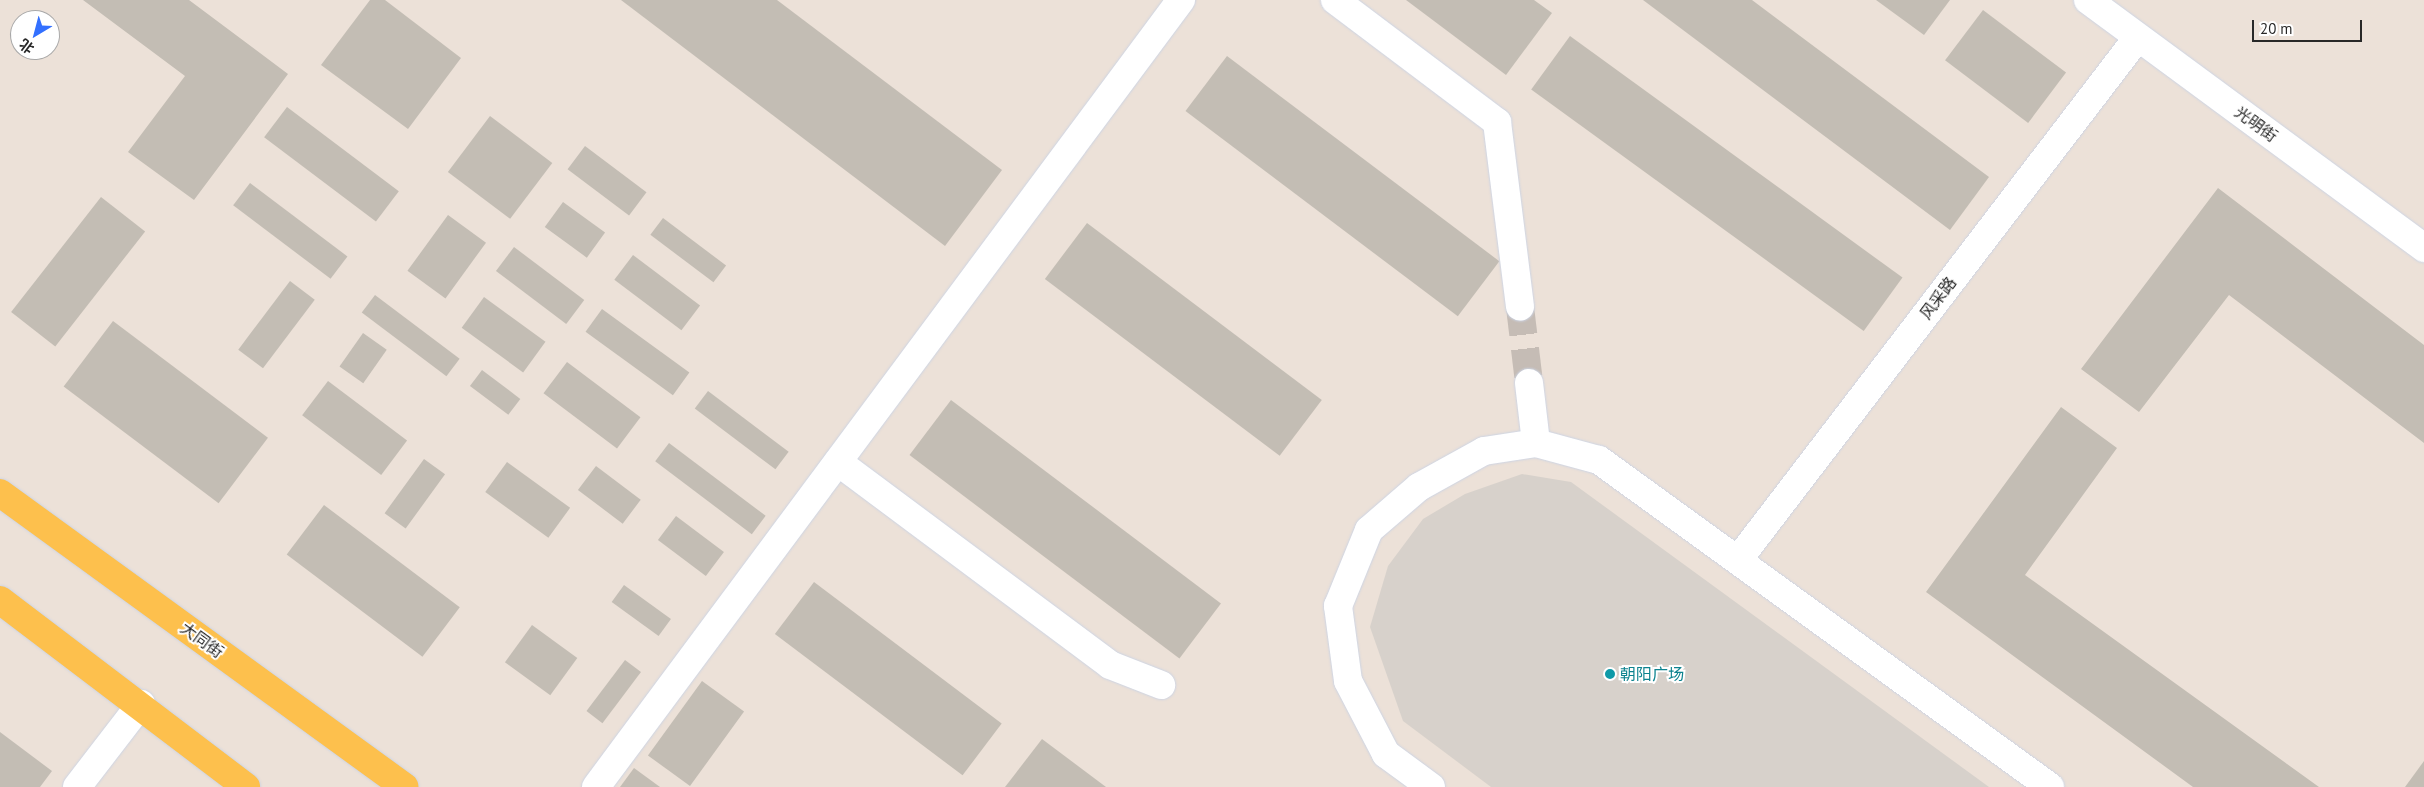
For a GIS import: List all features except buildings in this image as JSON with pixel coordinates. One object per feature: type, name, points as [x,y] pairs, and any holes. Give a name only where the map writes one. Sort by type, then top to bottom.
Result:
[{"type":"main road","name":"大同街","points":[[0,493],[404,787]]},
{"type":"main road","points":[[0,600],[141,704],[246,787]]},
{"type":"street","points":[[596,787],[1181,0]]},
{"type":"street","points":[[1336,0],[1497,122],[1520,307]]},
{"type":"street","name":"光明街","points":[[2088,0],[2424,248]]},
{"type":"street","name":"风采路","points":[[1738,560],[2138,37]]},
{"type":"street","points":[[1529,384],[1536,443]]},
{"type":"street","points":[[1431,787],[1386,754],[1348,682],[1338,606],[1369,530],[1419,487],[1484,451],[1536,443],[1599,460],[2050,787]]},
{"type":"street","points":[[838,462],[1110,665],[1161,685]]},
{"type":"street","points":[[76,787],[141,704]]},
{"type":"shaded area","name":"朝阳广场","points":[[1522,474],[1571,482],[1989,787],[1491,787],[1403,721],[1370,627],[1388,566],[1423,519],[1465,494]]},
{"type":"tunnel","points":[[1520,307],[1529,383]]},
{"type":"place","name":"朝阳广场","points":[[1610,674]]}]
